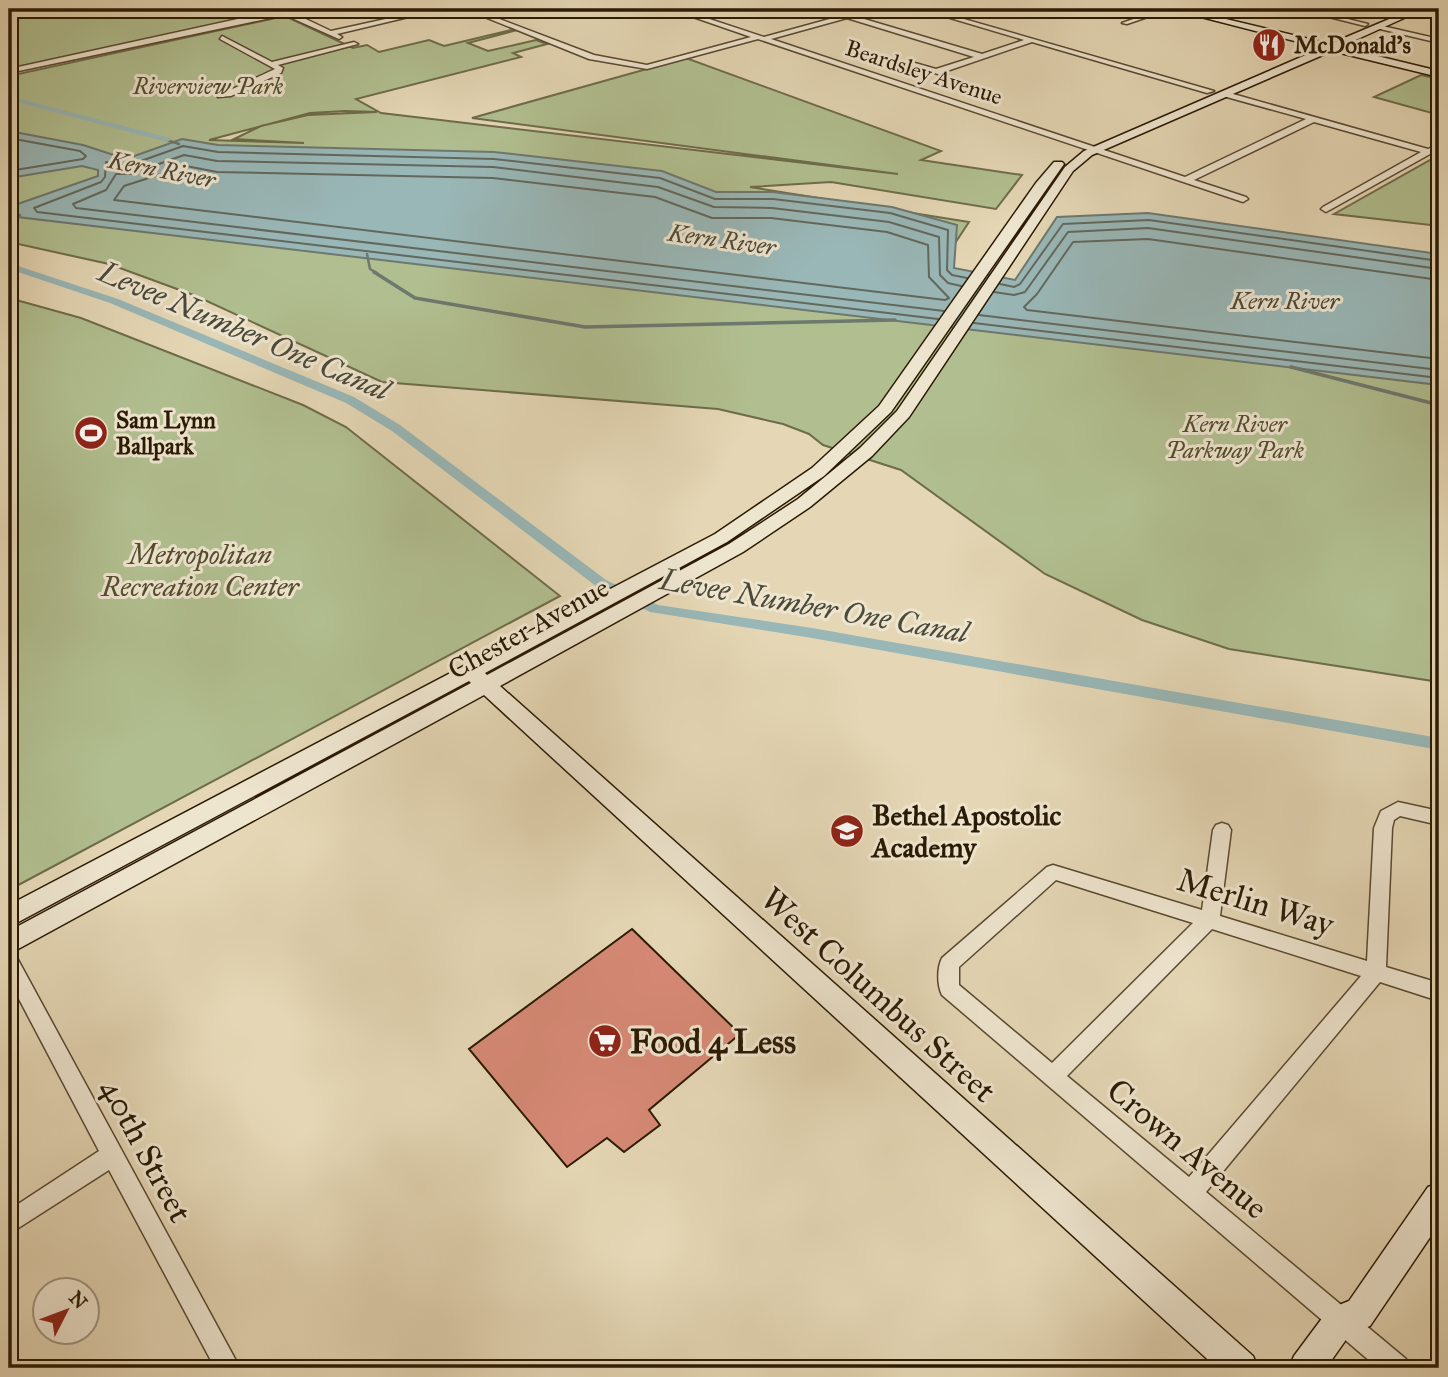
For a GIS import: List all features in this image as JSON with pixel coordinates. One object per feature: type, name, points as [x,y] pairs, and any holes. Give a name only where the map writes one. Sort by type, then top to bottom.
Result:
[{"type":"main road","points":[[1174,9],[1439,75]]},
{"type":"main road","points":[[1225,90],[1313,43],[1400,9]]},
{"type":"main road","points":[[1225,90],[1420,9]]},
{"type":"main road","points":[[1378,27],[1382,16]]},
{"type":"main road","name":"Chester Avenue","points":[[652,585],[818,472],[885,409],[1056,166],[1083,145],[1210,91],[1225,90]]},
{"type":"main road","name":"Chester Avenue","points":[[9,917],[478,678],[652,585],[746,542],[835,479],[902,414],[1069,169],[1096,149],[1205,103],[1225,90]]},
{"type":"main road","points":[[1205,103],[1211,96],[1210,91]]},
{"type":"main road","name":"Chester Avenue","points":[[9,943],[478,678]]},
{"type":"main road","name":"West Columbus Street","points":[[478,678],[1241,1368]]},
{"type":"main road","points":[[1306,1368],[1340,1320],[1359,1315],[1439,1198]]},
{"type":"street","points":[[9,71],[281,10],[302,9]]},
{"type":"street","points":[[331,33],[439,9]]},
{"type":"street","points":[[468,9],[592,57],[655,67],[872,9]]},
{"type":"street","name":"Beardsley Avenue","points":[[673,9],[1243,199]]},
{"type":"street","points":[[923,9],[1210,91]]},
{"type":"street","points":[[1125,23],[1168,9]]},
{"type":"street","points":[[1300,9],[1365,24]]},
{"type":"street","points":[[1425,9],[1439,12]]},
{"type":"street","points":[[271,64],[354,44],[281,10]]},
{"type":"street","points":[[847,16],[983,57]]},
{"type":"street","points":[[1378,27],[1439,41]]},
{"type":"street","points":[[218,95],[228,94],[278,71],[279,68],[222,38]]},
{"type":"street","points":[[935,72],[1032,40]]},
{"type":"street","points":[[908,64],[953,77]]},
{"type":"street","points":[[1225,90],[1313,119],[1429,152]]},
{"type":"street","points":[[1186,180],[1313,119]]},
{"type":"street","points":[[1326,209],[1439,146]]},
{"type":"street","points":[[1190,1194],[1376,972],[1383,828],[1387,816],[1398,809],[1439,818]]},
{"type":"street","points":[[1052,1077],[1210,919],[1222,830]]},
{"type":"street","name":"Merlin Way","points":[[948,974],[950,964],[1052,872],[1439,992]]},
{"type":"street","name":"40th Street","points":[[9,962],[228,1368]]},
{"type":"street","name":"Crown Avenue","points":[[948,974],[948,989],[1397,1368]]},
{"type":"street","points":[[9,1223],[113,1155]]},
{"type":"green space","points":[[9,9],[270,9],[281,14],[12,72],[9,70]]},
{"type":"green space","name":"Kern River Parkway Park","points":[[285,16],[353,48],[367,45],[379,52],[429,40],[444,46],[511,30],[514,31],[468,43],[488,51],[536,40],[547,44],[513,53],[521,57],[356,99],[381,113],[898,174],[472,118],[686,58],[941,151],[921,160],[1022,175],[996,209],[831,182],[750,187],[969,222],[938,269],[1029,285],[1439,259],[1439,682],[1229,649],[1142,620],[1045,574],[901,470],[823,445],[809,434],[783,424],[718,409],[382,382],[196,296],[109,264],[9,242],[9,76]],"holes":[[[377,112],[308,115],[264,125],[310,113]],[[261,126],[234,139],[304,143],[209,140]]]},
{"type":"green space","points":[[1421,75],[1439,79],[1439,115],[1374,97]]},
{"type":"green space","points":[[1439,155],[1439,226],[1334,214]]},
{"type":"green space","name":"Metropolitan Recreation Center","points":[[9,298],[81,318],[303,405],[346,427],[560,596],[9,890]]},
{"type":"water","name":"Kern River","points":[[9,131],[83,145],[126,159],[182,139],[218,145],[494,152],[662,171],[716,192],[773,192],[892,207],[957,225],[954,268],[1015,280],[1057,217],[1148,213],[1439,254],[1439,385],[9,216],[9,207],[98,176],[98,170],[82,166],[9,178]]},
{"type":"building","name":"Food 4 Less","points":[[632,929],[740,1034],[649,1110],[660,1125],[624,1152],[607,1138],[567,1167],[469,1049]]},
{"type":"waterway","points":[[9,98],[167,140]]},
{"type":"waterway","points":[[167,140],[179,144]]},
{"type":"waterway","points":[[9,218],[20,215]]},
{"type":"waterway","points":[[367,254],[370,269],[377,273]]},
{"type":"waterway","name":"Levee Number One Canal","points":[[9,266],[114,301],[350,400],[396,428],[601,583],[655,609],[812,633],[1439,744]]},
{"type":"waterway","points":[[374,272],[415,298],[585,327],[895,320]]},
{"type":"waterway","points":[[1291,367],[1439,405]]},
{"type":"place","name":"McDonald's","points":[[1269,45]]},
{"type":"place","name":"Sam Lynn Ballpark","points":[[91,433]]},
{"type":"place","name":"Bethel Apostolic Academy","points":[[847,831]]},
{"type":"place","name":"Food 4 Less","points":[[605,1041]]},
{"type":"park label","name":"Riverview Park","points":[[208,86]]}]
